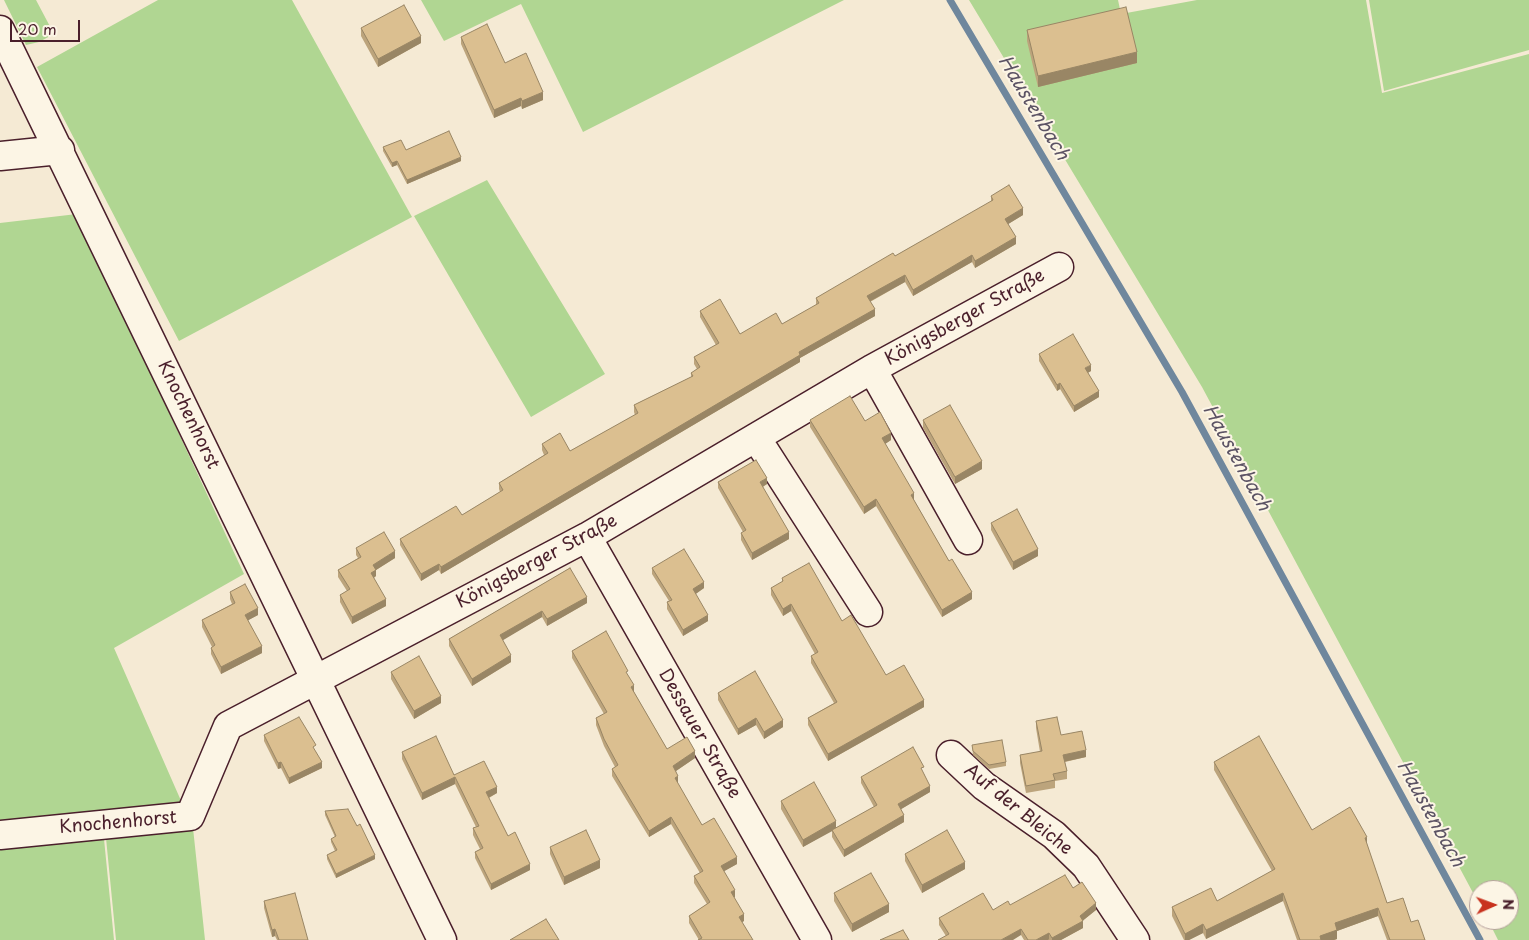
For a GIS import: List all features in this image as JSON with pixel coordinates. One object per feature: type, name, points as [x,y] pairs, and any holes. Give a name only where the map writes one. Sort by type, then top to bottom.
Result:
[{"type":"street","name":"Knochenhorst","points":[[0,30],[60,150],[442,940]]},
{"type":"street","points":[[0,156],[60,150]]},
{"type":"street","name":"Königsberger Straße","points":[[316,681],[587,537],[872,370],[1059,267]]},
{"type":"street","name":"Königsberger Straße","points":[[872,370],[968,540]]},
{"type":"street","points":[[757,439],[868,612]]},
{"type":"street","name":"Dessauer Straße","points":[[587,537],[811,937]]},
{"type":"street","name":"Knochenhorst","points":[[0,835],[190,816],[228,726],[316,681]]},
{"type":"street","name":"Auf der Bleiche","points":[[951,755],[984,786],[1054,835],[1086,866],[1135,940]]},
{"type":"green space","points":[[4,0],[36,0],[54,34],[39,42],[26,45]]},
{"type":"green space","points":[[158,0],[292,0],[412,217],[179,341],[37,67]]},
{"type":"green space","points":[[421,0],[844,0],[583,132],[521,4],[444,41]]},
{"type":"green space","points":[[969,0],[1118,0],[1121,14],[1197,0],[1366,0],[1382,93],[1529,54],[1529,940],[1498,940],[1493,930],[1519,930],[1519,880],[1469,880],[1469,885],[1202,387]]},
{"type":"green space","points":[[1369,0],[1529,0],[1529,50],[1384,91]]},
{"type":"green space","points":[[487,180],[605,374],[531,417],[414,216]]},
{"type":"green space","points":[[77,214],[244,574],[114,648],[182,803],[161,810],[0,825],[0,223]]},
{"type":"green space","points":[[193,828],[205,940],[116,940],[106,838]]},
{"type":"green space","points":[[104,839],[114,940],[0,940],[0,848]]},
{"type":"building","points":[[404,5],[421,36],[378,59],[361,28]]},
{"type":"building","points":[[1126,7],[1137,52],[1038,76],[1027,30]]},
{"type":"building","points":[[487,24],[505,63],[526,53],[543,92],[522,101],[521,98],[494,110],[461,37]]},
{"type":"building","points":[[449,131],[461,157],[407,180],[397,161],[392,163],[383,147],[401,140],[406,150]]},
{"type":"building","points":[[1009,185],[1023,208],[1005,219],[1016,237],[975,261],[972,255],[913,290],[905,275],[867,296],[875,309],[799,352],[800,355],[441,567],[439,564],[421,574],[400,539],[456,506],[462,515],[503,490],[499,483],[548,453],[542,444],[560,433],[570,451],[638,413],[634,405],[693,376],[691,373],[700,367],[694,357],[719,343],[700,311],[720,299],[740,334],[776,313],[782,324],[819,303],[816,298],[893,253],[895,256],[993,200],[991,196]]},
{"type":"building","points":[[1073,334],[1091,365],[1085,368],[1099,391],[1074,406],[1060,383],[1057,385],[1039,354]]},
{"type":"building","points":[[850,396],[865,421],[880,412],[891,433],[882,438],[914,493],[911,495],[949,561],[952,559],[972,592],[942,610],[876,499],[864,507],[810,420]]},
{"type":"building","points":[[950,405],[982,461],[955,477],[923,420]]},
{"type":"building","points":[[756,460],[767,478],[760,482],[789,532],[752,553],[741,533],[746,530],[718,482]]},
{"type":"building","points":[[1017,509],[1038,549],[1013,562],[991,523]]},
{"type":"building","points":[[384,532],[395,551],[373,565],[376,570],[371,573],[386,599],[352,617],[340,595],[350,589],[338,570],[361,557],[356,548]]},
{"type":"building","points":[[684,549],[704,582],[693,589],[708,615],[683,630],[667,602],[672,600],[652,568]]},
{"type":"building","points":[[809,563],[842,621],[851,615],[886,675],[904,665],[924,700],[828,754],[808,718],[837,702],[811,656],[818,652],[791,604],[783,609],[771,588],[783,581],[782,578]]},
{"type":"building","points":[[570,568],[587,597],[547,619],[542,611],[500,635],[511,655],[472,679],[449,639]]},
{"type":"building","points":[[245,584],[258,608],[245,615],[262,646],[221,667],[211,648],[215,645],[202,620],[235,603],[230,592]]},
{"type":"building","points":[[606,631],[628,671],[626,672],[634,685],[631,687],[667,749],[687,737],[695,751],[673,766],[678,776],[675,778],[702,825],[714,818],[737,857],[721,866],[735,890],[731,892],[744,914],[739,917],[753,940],[698,940],[702,938],[689,916],[710,902],[694,876],[703,871],[671,817],[649,831],[612,769],[618,765],[604,739],[596,718],[607,712],[572,651]]},
{"type":"building","points":[[419,656],[441,696],[414,711],[391,672]]},
{"type":"building","points":[[755,671],[783,720],[764,732],[756,718],[738,729],[718,693]]},
{"type":"building","points":[[299,717],[316,745],[313,747],[322,762],[289,778],[281,762],[278,763],[264,735]]},
{"type":"building","points":[[1057,717],[1061,735],[1082,731],[1086,750],[1063,755],[1067,771],[1053,774],[1055,780],[1026,786],[1020,755],[1042,751],[1036,721]]},
{"type":"building","points":[[436,736],[454,775],[484,761],[497,787],[486,792],[508,836],[515,832],[530,864],[491,884],[475,852],[483,848],[473,828],[479,826],[455,777],[422,793],[402,752]]},
{"type":"building","points":[[1259,736],[1312,830],[1350,807],[1367,837],[1365,838],[1387,903],[1403,898],[1411,922],[1418,920],[1425,940],[1390,940],[1378,908],[1335,923],[1337,930],[1320,936],[1321,940],[1300,940],[1283,893],[1206,930],[1203,924],[1185,934],[1172,907],[1211,888],[1217,901],[1275,869],[1214,762]]},
{"type":"building","points":[[1002,740],[1006,762],[989,765],[973,751],[972,745]]},
{"type":"building","points":[[913,747],[924,767],[921,768],[930,786],[898,804],[904,815],[844,850],[832,830],[877,805],[861,777]]},
{"type":"building","points":[[814,782],[836,821],[803,840],[781,801]]},
{"type":"building","points":[[348,809],[357,826],[360,824],[375,855],[336,874],[327,855],[337,850],[331,839],[336,836],[325,811]]},
{"type":"building","points":[[586,830],[600,860],[564,877],[550,847]]},
{"type":"building","points":[[947,830],[965,862],[922,885],[905,854]]},
{"type":"building","points":[[871,873],[889,904],[852,924],[834,893]]},
{"type":"building","points":[[1065,875],[1073,888],[1082,882],[1096,903],[1080,916],[1083,921],[1052,938],[1049,933],[1036,940],[1028,940],[1021,929],[1001,940],[938,940],[949,934],[939,918],[983,893],[993,910],[1008,901],[1010,905]]},
{"type":"building","points":[[295,893],[308,940],[279,940],[275,929],[272,930],[264,901]]},
{"type":"building","points":[[546,919],[559,940],[510,940]]},
{"type":"building","points":[[903,930],[909,940],[880,940]]},
{"type":"waterway","name":"Haustenbach","points":[[950,0],[1182,392],[1480,940]]}]
